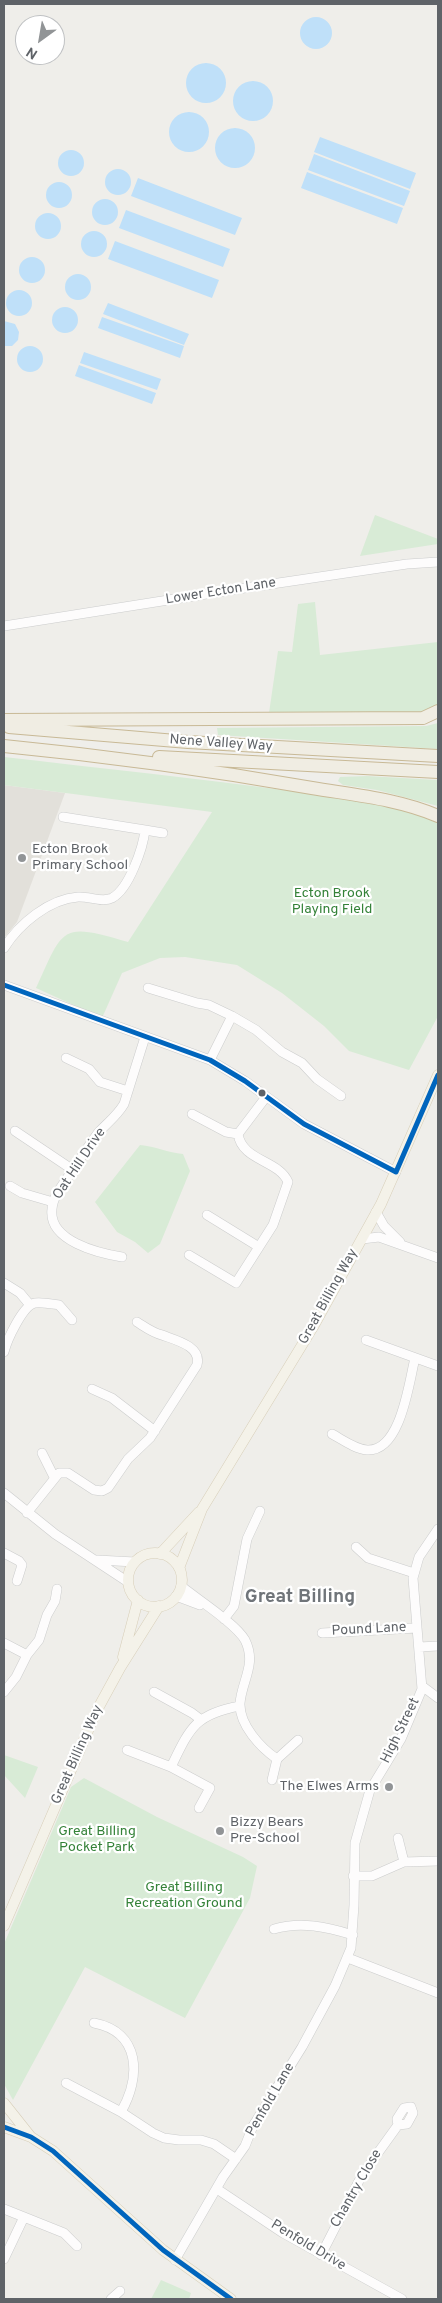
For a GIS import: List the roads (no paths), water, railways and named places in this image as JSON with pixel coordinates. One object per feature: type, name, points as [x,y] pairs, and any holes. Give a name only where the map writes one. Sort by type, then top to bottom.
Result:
[{"type":"highway","points":[[4,720],[423,718],[438,711]]},
{"type":"highway","name":"Nene Valley Way","points":[[4,726],[178,742],[438,756]]},
{"type":"highway","points":[[4,746],[259,778],[400,803],[438,816]]},
{"type":"highway","name":"Nene Valley Way","points":[[71,753],[438,772]]},
{"type":"main road","name":"Great Billing Way","points":[[179,1568],[202,1509],[313,1327],[362,1239],[396,1172],[438,1075]]},
{"type":"main road","name":"Great Billing Way","points":[[160,1554],[202,1509]]},
{"type":"main road","points":[[146,1554],[160,1554],[175,1561],[179,1568],[181,1586],[176,1596],[160,1606],[152,1606],[138,1600],[133,1595],[128,1582],[135,1562],[146,1554]]},
{"type":"main road","name":"Great Billing Way","points":[[120,1668],[138,1600]]},
{"type":"main road","name":"Great Billing Way","points":[[4,1926],[96,1712],[120,1668],[160,1606]]},
{"type":"main road","points":[[4,2103],[31,2137],[73,2168],[176,2260],[231,2299]]},
{"type":"main road","points":[[4,2127],[31,2137]]},
{"type":"street","name":"Lower Ecton Lane","points":[[4,626],[238,589],[438,562]]},
{"type":"street","points":[[63,816],[163,833]]},
{"type":"street","points":[[4,948],[18,931],[48,906],[78,897],[104,900],[114,897],[139,859],[145,830]]},
{"type":"street","points":[[4,985],[210,1060],[245,1080],[266,1097],[316,1131],[396,1172]]},
{"type":"street","points":[[148,988],[209,1005],[232,1016],[256,1030],[282,1052],[302,1063],[317,1079],[341,1096]]},
{"type":"street","points":[[210,1060],[232,1016]]},
{"type":"street","name":"Oat Hill Drive","points":[[122,1258],[93,1251],[72,1241],[55,1225],[52,1214],[53,1202],[99,1132],[118,1114],[128,1091],[145,1037]]},
{"type":"street","points":[[66,1058],[89,1069],[100,1082],[128,1091]]},
{"type":"street","points":[[238,1134],[266,1097]]},
{"type":"street","points":[[192,1114],[226,1132],[238,1134]]},
{"type":"street","points":[[15,1131],[73,1170]]},
{"type":"street","points":[[189,1255],[236,1283],[273,1225],[288,1182],[281,1172],[242,1146],[238,1134]]},
{"type":"street","points":[[10,1186],[22,1193],[53,1202]]},
{"type":"street","points":[[376,1212],[384,1226],[400,1242]]},
{"type":"street","points":[[207,1215],[259,1247]]},
{"type":"street","points":[[362,1239],[379,1236],[400,1242],[438,1258]]},
{"type":"street","points":[[4,1282],[20,1293],[30,1305]]},
{"type":"street","points":[[4,1352],[5,1338],[30,1305],[36,1303],[59,1304],[72,1320]]},
{"type":"street","points":[[26,1512],[59,1473],[68,1473],[94,1490],[105,1490],[128,1459],[155,1431],[197,1365],[198,1359],[194,1351],[178,1340],[163,1336],[137,1322]]},
{"type":"street","points":[[366,1340],[438,1366]]},
{"type":"street","points":[[332,1434],[366,1450],[378,1448],[388,1442],[394,1433],[402,1412],[416,1358]]},
{"type":"street","points":[[92,1389],[112,1398],[155,1431]]},
{"type":"street","points":[[42,1454],[54,1477]]},
{"type":"street","points":[[4,1493],[55,1534],[128,1582]]},
{"type":"street","points":[[224,1619],[234,1606],[246,1539],[260,1511]]},
{"type":"street","name":"High Street","points":[[354,1935],[353,1876],[355,1843],[370,1790],[401,1740],[417,1703],[422,1686],[416,1628],[414,1573],[419,1557],[438,1529]]},
{"type":"street","points":[[356,1547],[368,1558],[414,1573]]},
{"type":"street","points":[[4,1552],[22,1566],[17,1581]]},
{"type":"street","points":[[97,1560],[135,1562]]},
{"type":"street","points":[[181,1586],[240,1633],[249,1651],[250,1669],[240,1706],[252,1733],[263,1748],[277,1759]]},
{"type":"street","points":[[4,1692],[16,1677],[26,1655],[39,1640],[57,1589]]},
{"type":"street","points":[[176,1596],[210,1609]]},
{"type":"street","name":"Pound Lane","points":[[322,1633],[416,1628]]},
{"type":"street","points":[[4,1643],[26,1655]]},
{"type":"street","points":[[419,1647],[438,1646]]},
{"type":"street","points":[[422,1686],[438,1698]]},
{"type":"street","points":[[154,1692],[200,1719]]},
{"type":"street","points":[[171,1767],[190,1731],[200,1719],[209,1714],[240,1706]]},
{"type":"street","points":[[272,1780],[277,1759],[291,1744],[298,1740]]},
{"type":"street","points":[[127,1750],[171,1767],[210,1788],[200,1808]]},
{"type":"street","points":[[398,1838],[404,1862]]},
{"type":"street","points":[[353,1876],[372,1876],[404,1862],[438,1861]]},
{"type":"street","points":[[274,1929],[294,1924],[334,1929],[354,1935]]},
{"type":"street","name":"Penfold Lane","points":[[176,2260],[217,2189],[245,2146],[253,2126],[302,2047],[348,1958],[354,1935]]},
{"type":"street","points":[[348,1958],[438,1993]]},
{"type":"street","points":[[94,2023],[115,2029],[123,2037],[131,2051],[133,2062],[131,2091],[121,2112]]},
{"type":"street","points":[[66,2083],[121,2112],[152,2133],[179,2140],[201,2140],[214,2144],[236,2160]]},
{"type":"street","name":"Chantry Close","points":[[321,2255],[362,2174],[398,2125]]},
{"type":"street","name":"Penfold Drive","points":[[217,2189],[283,2233],[402,2299]]},
{"type":"street","points":[[4,2209],[24,2217],[57,2226],[77,2246]]},
{"type":"street","points":[[4,2259],[24,2217]]},
{"type":"street","points":[[110,2299],[120,2291]]},
{"type":"water","points":[[316,17],[322,18],[327,22],[331,27],[331,39],[327,44],[322,48],[316,49],[310,48],[305,44],[301,39],[300,33],[301,27],[305,22],[310,18]]},
{"type":"water","points":[[206,63],[220,69],[226,83],[220,97],[206,103],[192,97],[186,83],[192,69]]},
{"type":"water","points":[[253,81],[267,87],[273,101],[267,115],[253,121],[239,115],[233,101],[239,87]]},
{"type":"water","points":[[189,112],[203,118],[209,132],[203,146],[189,152],[175,146],[169,132],[175,118]]},
{"type":"water","points":[[235,128],[249,134],[255,148],[249,162],[235,168],[221,162],[215,148],[221,134]]},
{"type":"water","points":[[320,137],[416,173],[410,189],[314,152]]},
{"type":"water","points":[[71,150],[80,154],[84,163],[80,172],[71,176],[62,172],[58,163],[62,154]]},
{"type":"water","points":[[314,154],[410,191],[404,206],[308,170]]},
{"type":"water","points":[[118,169],[127,173],[131,182],[127,191],[118,195],[109,191],[105,182],[109,173]]},
{"type":"water","points":[[307,172],[403,208],[397,224],[301,188]]},
{"type":"water","points":[[138,178],[242,218],[235,235],[131,196]]},
{"type":"water","points":[[59,182],[68,186],[72,195],[68,204],[59,208],[50,204],[46,195],[50,186]]},
{"type":"water","points":[[105,199],[114,203],[118,212],[114,221],[105,225],[96,221],[92,212],[96,203]]},
{"type":"water","points":[[126,210],[230,249],[223,267],[119,228]]},
{"type":"water","points":[[48,213],[57,217],[61,226],[57,235],[48,239],[39,235],[35,226],[39,217]]},
{"type":"water","points":[[94,231],[103,235],[107,244],[103,253],[94,257],[85,253],[81,244],[85,235]]},
{"type":"water","points":[[115,241],[219,280],[212,298],[108,259]]},
{"type":"water","points":[[32,257],[41,261],[45,270],[41,279],[32,283],[23,279],[19,270],[23,261]]},
{"type":"water","points":[[78,274],[87,278],[91,287],[87,296],[78,300],[69,296],[65,287],[69,278]]},
{"type":"water","points":[[19,290],[28,294],[32,303],[28,312],[19,316],[10,312],[6,303],[10,294]]},
{"type":"water","points":[[108,303],[189,334],[184,345],[103,314]]},
{"type":"water","points":[[65,307],[74,311],[78,320],[74,329],[65,333],[56,329],[52,320],[56,311]]},
{"type":"water","points":[[102,317],[184,346],[180,358],[98,328]]},
{"type":"water","points":[[4,321],[15,324],[19,332],[18,340],[12,346],[4,346]]},
{"type":"water","points":[[30,346],[39,350],[43,359],[39,368],[30,372],[21,368],[17,359],[21,350]]},
{"type":"water","points":[[84,352],[161,379],[157,390],[80,363]]},
{"type":"water","points":[[79,365],[156,393],[152,404],[75,376]]},
{"type":"place","name":"Ecton Brook Primary School","points":[[22,858]]},
{"type":"place","name":"The Elwes Arms","points":[[389,1787]]},
{"type":"place","name":"Bizzy Bears Pre-School","points":[[220,1831]]},
{"type":"district","name":"Great Billing","points":[[300,1598]]},
{"type":"park label","name":"Ecton Brook Playing Field","points":[[332,902]]},
{"type":"park label","name":"Great Billing Pocket Park","points":[[97,1840]]},
{"type":"park label","name":"Great Billing Recreation Ground","points":[[184,1896]]}]
